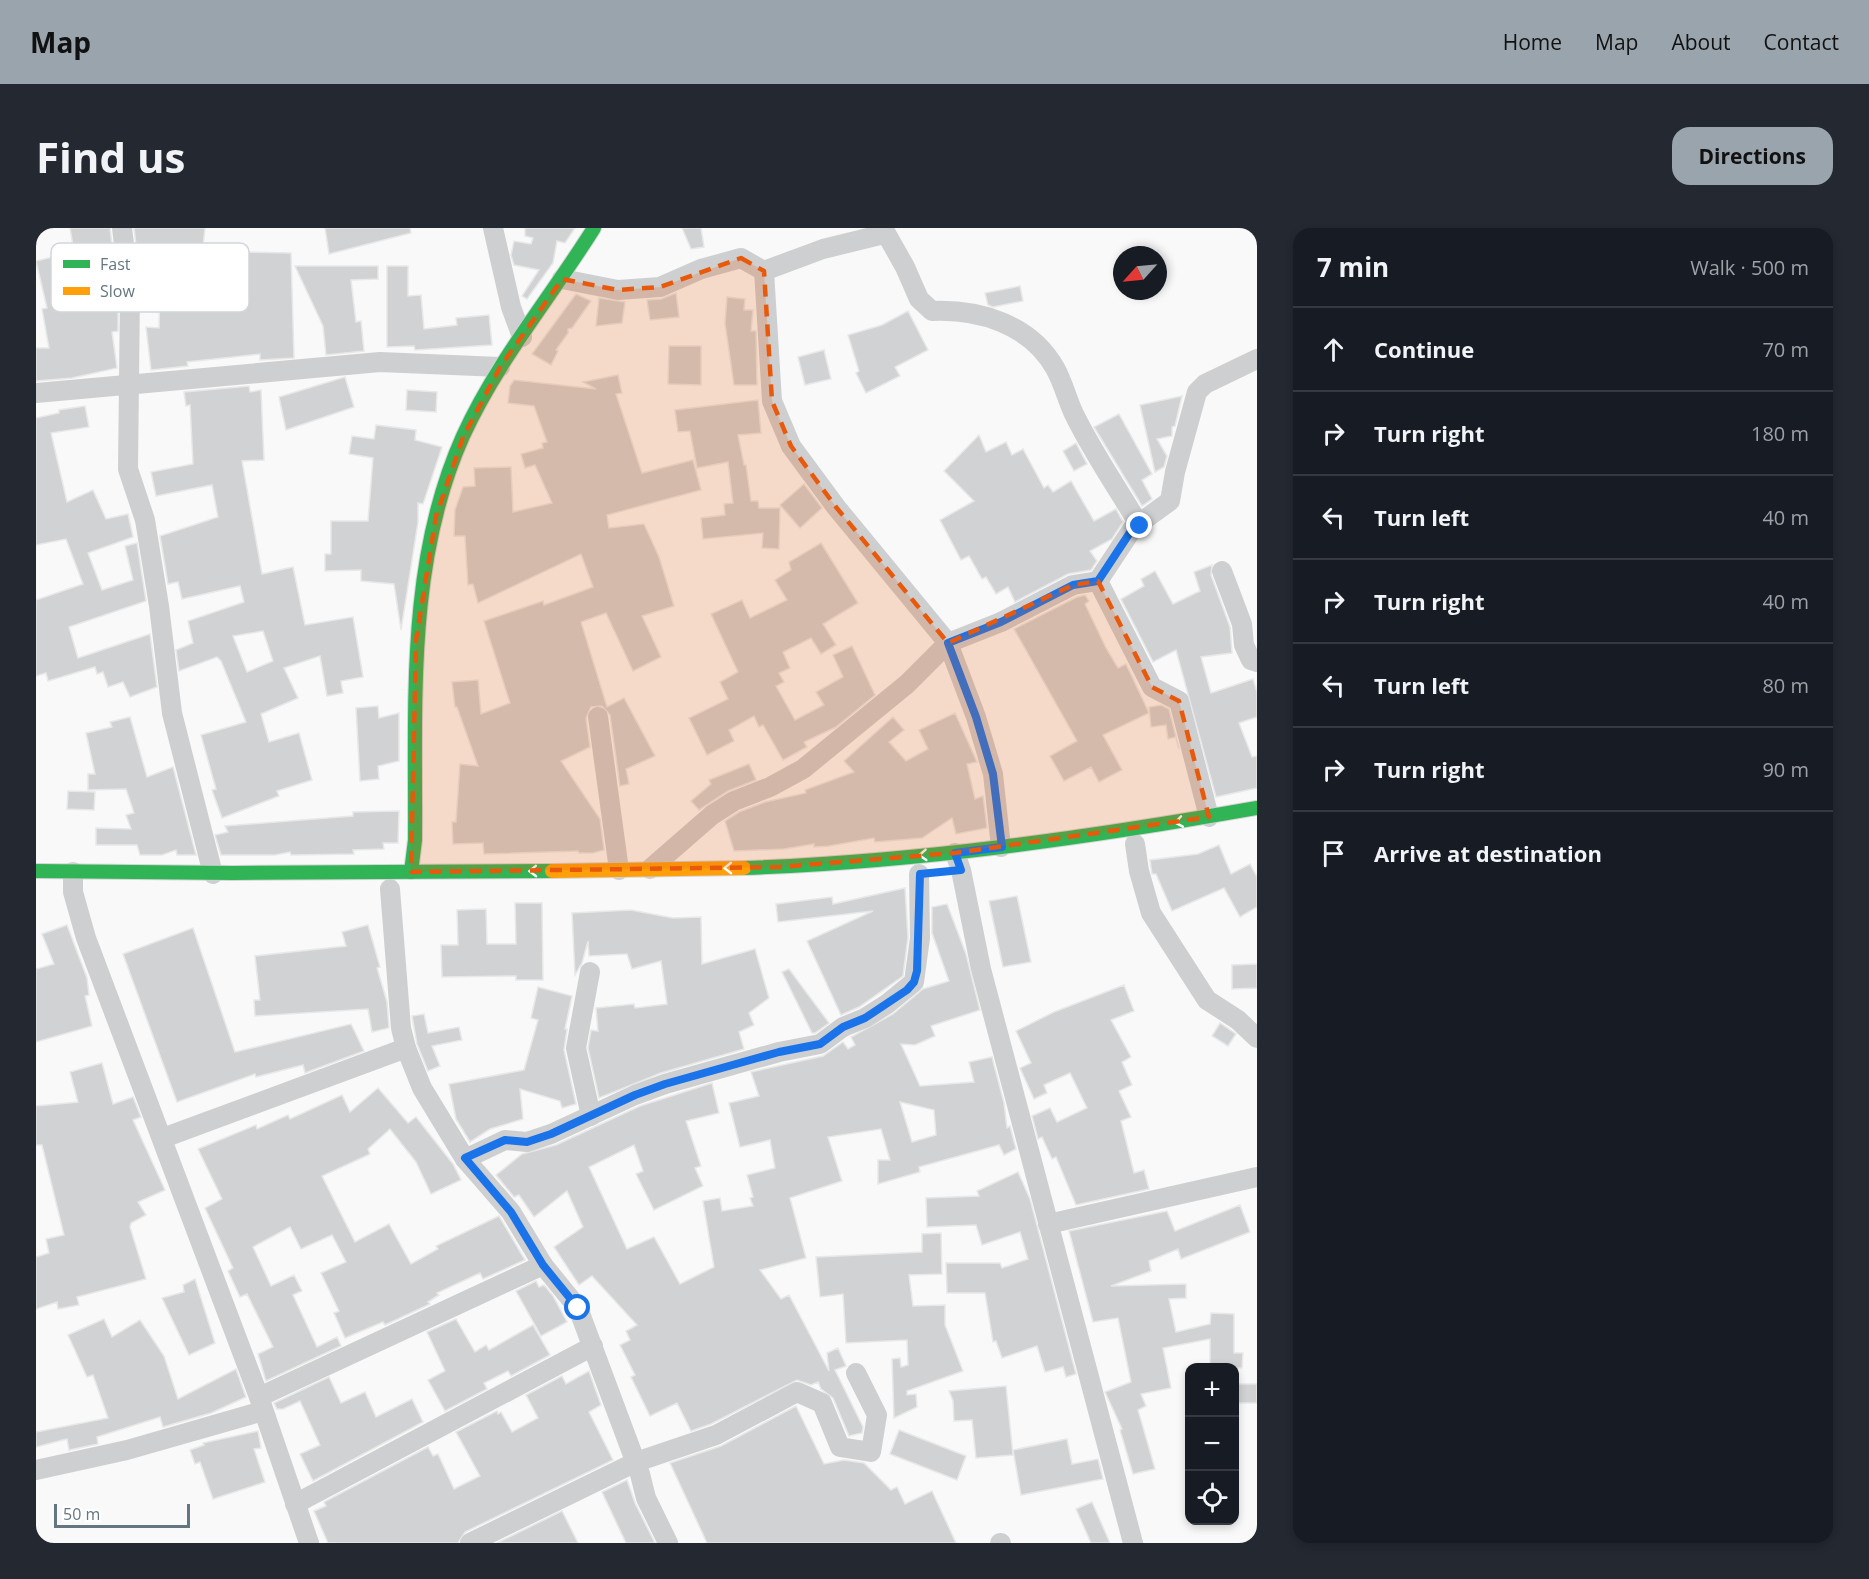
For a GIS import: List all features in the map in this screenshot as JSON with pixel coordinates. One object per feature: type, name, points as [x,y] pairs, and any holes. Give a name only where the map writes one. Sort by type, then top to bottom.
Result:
[{"type":"main road","points":[[411,872],[415,840],[417,640],[425,572],[436,516],[464,437],[500,367],[562,279],[594,228]]},
{"type":"main road","points":[[36,871],[213,874],[960,865],[1002,847],[1257,808]]},
{"type":"main road","points":[[719,883],[788,880]]},
{"type":"street","points":[[122,228],[124,243]]},
{"type":"street","points":[[493,228],[509,298],[522,337]]},
{"type":"street","points":[[562,279],[618,290],[660,287],[701,269],[741,258],[764,271],[823,249],[883,231],[905,267],[919,299],[932,311],[958,310],[982,314],[1011,327],[1038,344],[1054,367],[1074,414],[1140,526]]},
{"type":"street","points":[[764,271],[772,401],[791,446],[836,507],[948,643],[976,717],[993,774],[1002,847]]},
{"type":"street","points":[[130,312],[128,469],[145,520],[159,606],[172,713],[213,874]]},
{"type":"street","points":[[650,869],[712,815],[734,801],[770,787],[803,769],[873,713],[948,643],[1001,622],[1073,585],[1098,581],[1133,528],[1140,526],[1170,501],[1175,472],[1197,392],[1205,384],[1257,359]]},
{"type":"street","points":[[36,393],[381,362],[500,367]]},
{"type":"street","points":[[1222,571],[1242,624],[1244,645],[1251,660],[1257,662]]},
{"type":"street","points":[[1098,581],[1152,687],[1179,701],[1209,817]]},
{"type":"street","points":[[598,717],[619,870]]},
{"type":"street","points":[[1135,844],[1138,871],[1151,913],[1207,1000],[1238,1020],[1257,1038]]},
{"type":"street","points":[[960,865],[981,969],[1133,1543]]},
{"type":"street","points":[[73,872],[71,892],[86,938],[164,1138],[309,1543]]},
{"type":"street","points":[[465,1158],[505,1140],[527,1142],[551,1134],[665,1084],[779,1052],[820,1044],[843,1027],[887,1005],[914,982],[920,938],[919,874]]},
{"type":"street","points":[[390,889],[401,1028],[406,1048],[422,1088],[465,1158],[511,1212],[543,1265],[578,1308],[636,1462],[646,1498],[668,1543]]},
{"type":"street","points":[[590,972],[576,1048],[591,1116]]},
{"type":"street","points":[[164,1138],[406,1048]]},
{"type":"street","points":[[1048,1224],[1257,1177]]},
{"type":"street","points":[[36,1470],[127,1450],[261,1404],[543,1265]]},
{"type":"street","points":[[295,1504],[593,1346]]},
{"type":"street","points":[[470,1543],[636,1462],[716,1436],[797,1392],[822,1403],[840,1446],[871,1452],[877,1415],[856,1373]]},
{"type":"highlighted area","points":[[741,258],[764,271],[772,401],[791,446],[836,507],[948,643],[1073,585],[1098,581],[1152,687],[1179,701],[1209,817],[955,853],[780,867],[411,872],[416,640],[436,516],[463,437],[500,367],[562,279],[618,290],[660,287]]},
{"type":"building","points":[[70,228],[110,228],[112,243],[72,243]]},
{"type":"building","points":[[134,228],[205,228],[203,243],[136,243]]},
{"type":"building","points":[[325,228],[410,228],[411,233],[329,254]]},
{"type":"building","points":[[525,228],[575,228],[565,243],[557,241],[553,263],[527,299],[522,296],[539,270],[514,265],[511,255],[514,241],[531,244],[533,238],[525,236]]},
{"type":"building","points":[[682,228],[701,228],[704,247],[691,249]]},
{"type":"building","points":[[249,252],[291,253],[294,358],[260,360],[260,354],[187,362],[188,366],[151,370],[146,327],[159,328],[159,312],[249,312]]},
{"type":"building","points":[[51,257],[51,312],[118,312],[118,331],[112,332],[117,368],[72,378],[36,381],[36,348],[49,348],[42,309],[47,308],[36,261]]},
{"type":"building","points":[[295,266],[378,266],[378,279],[351,280],[356,322],[361,321],[364,351],[326,355],[323,326]]},
{"type":"building","points":[[387,266],[408,266],[408,296],[421,295],[424,329],[457,325],[456,318],[489,315],[492,345],[415,350],[414,346],[387,347]]},
{"type":"building","points":[[1020,286],[1023,301],[993,307],[988,305],[985,293]]},
{"type":"building","points":[[676,293],[679,317],[650,320],[647,300],[661,299]]},
{"type":"building","points":[[576,294],[591,301],[572,328],[568,329],[568,333],[556,350],[558,351],[551,365],[532,354]]},
{"type":"building","points":[[727,297],[745,299],[744,310],[753,310],[751,331],[756,331],[757,385],[734,385],[725,323]]},
{"type":"building","points":[[599,298],[625,302],[622,323],[596,326]]},
{"type":"building","points":[[908,311],[928,350],[895,367],[900,376],[866,393],[856,373],[859,371],[848,335],[882,325]]},
{"type":"building","points":[[669,346],[701,346],[701,385],[668,384]]},
{"type":"building","points":[[824,350],[831,379],[805,385],[798,357]]},
{"type":"building","points":[[618,375],[622,393],[616,394],[642,473],[693,460],[701,490],[607,515],[609,528],[644,524],[659,557],[674,606],[642,616],[661,657],[633,671],[606,613],[581,622],[607,707],[624,698],[655,756],[626,769],[629,784],[620,786],[610,715],[602,706],[591,707],[586,718],[590,747],[561,761],[600,819],[604,850],[593,853],[579,853],[578,851],[484,854],[483,843],[453,844],[452,822],[456,822],[460,764],[478,766],[457,707],[455,707],[452,682],[478,680],[481,714],[510,703],[484,621],[543,601],[544,605],[593,587],[581,554],[478,603],[473,584],[468,585],[465,536],[454,536],[455,510],[463,487],[475,486],[474,468],[511,467],[513,512],[552,503],[535,465],[525,468],[521,454],[543,448],[542,443],[547,442],[534,406],[508,403],[510,386],[514,380],[596,389],[583,382]]},
{"type":"building","points":[[345,377],[354,407],[286,430],[279,397]]},
{"type":"building","points":[[249,386],[250,392],[261,390],[264,460],[242,461],[262,574],[293,567],[305,625],[353,617],[363,677],[341,681],[343,693],[327,696],[320,656],[284,668],[298,698],[261,714],[269,742],[299,733],[312,780],[277,791],[279,796],[222,818],[212,790],[216,789],[201,735],[246,722],[221,661],[217,657],[179,671],[176,650],[193,643],[188,621],[244,602],[240,586],[182,599],[178,582],[168,584],[160,536],[218,517],[212,485],[156,496],[151,472],[193,464],[190,405],[186,406],[184,392]],"holes":[[[263,631],[273,661],[247,672],[233,636]]]},
{"type":"building","points":[[407,390],[437,392],[436,412],[406,410]]},
{"type":"building","points":[[1182,396],[1175,426],[1172,427],[1172,436],[1157,439],[1167,456],[1164,467],[1155,472],[1140,405]]},
{"type":"building","points":[[758,400],[761,433],[738,435],[744,465],[746,465],[751,501],[758,501],[759,508],[780,508],[779,549],[762,548],[763,533],[703,539],[701,518],[725,515],[724,504],[733,503],[728,462],[697,468],[690,431],[678,432],[675,410]]},
{"type":"building","points":[[85,406],[89,427],[51,433],[67,502],[93,490],[106,519],[128,514],[133,537],[88,553],[102,590],[133,580],[125,546],[137,543],[146,601],[69,627],[78,658],[150,634],[157,687],[130,697],[123,682],[108,687],[103,672],[97,674],[95,667],[48,681],[46,673],[36,676],[36,600],[83,584],[66,539],[36,545],[36,418],[59,413],[59,410]]},
{"type":"building","points":[[1119,414],[1152,474],[1142,480],[1152,499],[1142,506],[1094,427]]},
{"type":"building","points":[[376,425],[416,430],[415,440],[442,447],[423,504],[418,503],[418,522],[401,630],[394,584],[361,581],[361,570],[325,571],[325,554],[331,554],[331,521],[368,521],[373,458],[349,454],[352,436],[374,439]]},
{"type":"building","points":[[979,435],[986,452],[1006,442],[1012,455],[1023,449],[1044,488],[1048,485],[1053,492],[1071,481],[1094,521],[1116,509],[1123,522],[1112,539],[1090,551],[1097,561],[1091,570],[1068,574],[1015,602],[1008,587],[996,594],[986,577],[982,579],[969,556],[961,560],[940,520],[974,501],[944,471]]},
{"type":"building","points":[[1076,443],[1087,464],[1074,471],[1063,451]]},
{"type":"building","points":[[804,484],[822,508],[800,528],[780,505]]},
{"type":"building","points":[[821,543],[858,603],[823,624],[836,645],[821,654],[811,638],[783,652],[790,668],[779,673],[784,682],[776,686],[795,720],[824,705],[816,692],[843,677],[833,655],[852,646],[875,695],[836,727],[804,742],[807,747],[783,760],[763,725],[759,727],[754,716],[729,730],[734,741],[707,755],[689,718],[728,699],[720,682],[738,672],[711,614],[742,600],[750,618],[787,600],[775,580],[791,570],[789,562]]},
{"type":"building","points":[[1212,565],[1211,575],[1230,627],[1232,653],[1201,657],[1211,693],[1253,679],[1257,692],[1257,717],[1239,723],[1252,757],[1257,756],[1257,788],[1216,797],[1176,650],[1153,662],[1121,599],[1144,586],[1141,579],[1155,571],[1173,604],[1200,591],[1194,572]]},
{"type":"building","points":[[1085,595],[1089,601],[1085,604],[1106,648],[1118,668],[1126,664],[1149,713],[1103,735],[1122,770],[1099,782],[1091,767],[1064,781],[1050,756],[1077,741],[1014,629]]},
{"type":"building","points":[[1161,705],[1169,709],[1176,737],[1168,739],[1166,725],[1151,727],[1149,707]]},
{"type":"building","points":[[378,706],[379,718],[399,713],[399,761],[378,766],[379,779],[360,781],[356,708]]},
{"type":"building","points":[[955,713],[977,762],[967,764],[975,799],[983,796],[987,828],[956,834],[952,818],[922,838],[875,842],[874,838],[829,846],[814,847],[814,844],[784,849],[734,851],[725,821],[739,812],[765,802],[806,793],[805,790],[854,772],[844,761],[893,717],[904,730],[889,742],[906,761],[928,749],[919,730]]},
{"type":"building","points":[[130,717],[147,777],[173,767],[196,855],[177,855],[176,850],[162,855],[140,855],[137,845],[96,845],[96,828],[131,829],[126,815],[134,813],[126,789],[88,790],[88,774],[95,774],[86,733],[112,727],[110,722]]},
{"type":"building","points":[[749,764],[756,780],[728,791],[699,810],[691,801],[711,784],[709,780]]},
{"type":"building","points":[[68,791],[95,792],[94,810],[67,809]]},
{"type":"building","points":[[399,811],[398,843],[383,843],[384,849],[353,850],[354,854],[291,855],[290,852],[275,855],[221,855],[215,835],[228,832],[225,826],[353,816],[353,812]]},
{"type":"building","points":[[1219,845],[1231,874],[1250,864],[1257,877],[1257,907],[1240,917],[1224,888],[1172,911],[1156,874],[1152,874],[1150,860],[1198,854]]},
{"type":"building","points":[[905,888],[908,937],[903,976],[859,1007],[841,1015],[807,941],[873,911],[778,922],[776,904],[832,897],[833,904]]},
{"type":"building","points":[[1017,896],[1031,962],[1003,967],[989,901]]},
{"type":"building","points":[[515,903],[542,903],[543,980],[516,980],[516,976],[442,977],[441,945],[458,945],[457,910],[486,909],[487,944],[516,944]]},
{"type":"building","points":[[947,904],[966,954],[980,1010],[931,1026],[935,1036],[915,1045],[901,1044],[920,1086],[974,1082],[969,1062],[992,1057],[1004,1103],[1007,1128],[1010,1126],[1016,1149],[1004,1155],[999,1145],[919,1167],[920,1172],[878,1184],[878,1160],[890,1160],[881,1129],[828,1137],[842,1181],[790,1198],[806,1258],[760,1270],[781,1299],[789,1295],[829,1371],[827,1353],[838,1348],[846,1366],[835,1370],[863,1427],[862,1433],[849,1436],[833,1398],[821,1389],[818,1382],[811,1385],[797,1380],[711,1424],[691,1431],[677,1403],[650,1416],[631,1377],[635,1375],[620,1345],[630,1340],[626,1331],[637,1325],[592,1276],[579,1285],[554,1247],[583,1227],[567,1191],[534,1217],[519,1195],[514,1197],[496,1175],[522,1154],[556,1145],[640,1106],[712,1083],[719,1113],[686,1121],[701,1166],[695,1168],[703,1186],[654,1210],[636,1174],[643,1171],[634,1145],[589,1167],[627,1249],[654,1237],[680,1284],[714,1267],[703,1201],[720,1198],[722,1211],[753,1206],[747,1175],[775,1168],[770,1140],[740,1147],[729,1103],[759,1096],[751,1072],[823,1056],[843,1042],[848,1049],[855,1045],[851,1037],[893,1014],[923,989],[949,981],[932,933],[932,907]],"holes":[[[900,1102],[934,1110],[936,1135],[912,1142]]]},
{"type":"building","points":[[631,910],[673,918],[701,917],[702,964],[755,949],[769,998],[749,1013],[754,1025],[739,1032],[744,1049],[661,1073],[599,1098],[588,1048],[591,1030],[598,1031],[596,1008],[634,1004],[635,1008],[667,1004],[661,961],[632,969],[627,954],[589,956],[588,941],[582,963],[575,975],[572,913]]},
{"type":"building","points":[[67,925],[87,978],[89,995],[85,996],[92,1026],[36,1042],[36,969],[54,964],[42,934]]},
{"type":"building","points":[[368,925],[380,967],[377,968],[387,1002],[389,1028],[372,1032],[368,1009],[255,1016],[254,1000],[260,1000],[255,956],[346,946],[342,932]]},
{"type":"building","points":[[193,928],[235,1052],[351,1024],[364,1051],[305,1073],[303,1065],[256,1077],[255,1074],[177,1102],[123,954]]},
{"type":"building","points":[[1257,964],[1257,988],[1232,989],[1232,965]]},
{"type":"building","points":[[789,969],[829,1023],[815,1033],[812,1033],[782,972]]},
{"type":"building","points":[[1124,985],[1134,1011],[1111,1020],[1131,1057],[1122,1062],[1132,1085],[1119,1091],[1131,1117],[1121,1121],[1134,1173],[1144,1170],[1149,1189],[1076,1205],[1056,1157],[1052,1159],[1042,1137],[1038,1139],[1032,1116],[1050,1108],[1057,1122],[1087,1108],[1070,1073],[1044,1085],[1047,1093],[1034,1099],[1020,1068],[1031,1063],[1016,1031],[1054,1012]]},
{"type":"building","points":[[538,987],[572,996],[565,1029],[567,1029],[564,1050],[576,1104],[562,1108],[560,1101],[520,1089],[523,1119],[490,1129],[470,1142],[456,1119],[449,1084],[524,1070],[538,1020],[531,1018]]},
{"type":"building","points":[[424,1014],[428,1033],[459,1027],[462,1040],[432,1046],[440,1066],[428,1071],[417,1044],[412,1016]]},
{"type":"building","points":[[1220,1023],[1236,1034],[1228,1046],[1212,1036]]},
{"type":"building","points":[[102,1063],[113,1104],[133,1097],[141,1117],[133,1120],[165,1190],[138,1202],[146,1215],[131,1223],[130,1227],[146,1279],[77,1297],[79,1305],[58,1309],[57,1302],[36,1309],[36,1257],[49,1253],[46,1239],[64,1235],[42,1145],[36,1145],[36,1106],[78,1102],[70,1072]]},
{"type":"building","points":[[378,1088],[408,1123],[416,1117],[453,1164],[461,1180],[431,1194],[416,1162],[390,1129],[368,1149],[370,1154],[322,1176],[355,1242],[389,1224],[411,1264],[438,1249],[436,1246],[499,1216],[525,1260],[483,1279],[480,1273],[437,1293],[439,1295],[428,1302],[430,1304],[385,1325],[383,1322],[345,1338],[334,1313],[339,1311],[321,1273],[346,1262],[332,1235],[301,1249],[290,1227],[253,1247],[271,1286],[294,1275],[302,1291],[293,1295],[317,1347],[337,1337],[341,1346],[266,1381],[258,1354],[273,1347],[247,1294],[240,1297],[228,1271],[233,1268],[205,1208],[222,1199],[198,1149],[256,1125],[257,1129],[288,1115],[290,1119],[342,1095],[350,1112]]},
{"type":"building","points":[[1018,1172],[1030,1199],[1076,1374],[1066,1377],[1063,1367],[1045,1372],[1037,1346],[1002,1358],[996,1341],[993,1342],[985,1293],[947,1293],[946,1263],[1000,1263],[1002,1268],[1028,1259],[1020,1232],[982,1245],[976,1225],[927,1227],[926,1198],[979,1196],[977,1191]]},
{"type":"building","points":[[1240,1205],[1250,1232],[1181,1259],[1178,1249],[1149,1261],[1151,1271],[1111,1286],[1186,1284],[1186,1298],[1169,1299],[1176,1332],[1210,1324],[1211,1313],[1234,1314],[1234,1353],[1243,1353],[1242,1368],[1239,1368],[1239,1363],[1210,1363],[1210,1339],[1163,1348],[1171,1388],[1141,1394],[1146,1406],[1138,1410],[1155,1469],[1133,1474],[1120,1430],[1122,1429],[1105,1392],[1131,1382],[1118,1318],[1093,1322],[1069,1231],[1167,1211],[1175,1231]]},
{"type":"building","points":[[941,1233],[942,1274],[909,1275],[913,1306],[945,1305],[945,1325],[963,1371],[907,1391],[907,1395],[916,1394],[917,1407],[894,1418],[892,1359],[900,1358],[901,1367],[908,1365],[907,1340],[846,1343],[843,1294],[820,1297],[816,1257],[922,1252],[922,1234]]},
{"type":"building","points":[[195,1279],[215,1343],[189,1355],[162,1298],[184,1292],[183,1285]]},
{"type":"building","points":[[536,1281],[539,1287],[544,1285],[553,1296],[567,1322],[541,1336],[516,1291]]},
{"type":"building","points":[[104,1319],[112,1337],[140,1320],[164,1356],[178,1399],[236,1369],[246,1397],[211,1413],[163,1427],[160,1417],[97,1437],[98,1444],[69,1450],[67,1439],[36,1447],[36,1432],[108,1418],[93,1375],[87,1377],[68,1335]]},
{"type":"building","points":[[456,1319],[475,1352],[486,1345],[489,1350],[533,1325],[550,1355],[511,1376],[508,1371],[484,1383],[487,1389],[445,1411],[428,1380],[445,1371],[427,1332]]},
{"type":"building","points":[[589,1371],[601,1405],[589,1412],[613,1460],[465,1532],[458,1543],[328,1543],[314,1511],[326,1506],[324,1502],[428,1447],[433,1456],[438,1454],[454,1489],[480,1476],[456,1432],[497,1411],[498,1414],[501,1412],[512,1432],[538,1418],[526,1395],[562,1376],[566,1384]]},
{"type":"building","points":[[329,1377],[341,1403],[365,1392],[376,1417],[412,1399],[423,1422],[313,1481],[300,1454],[320,1445],[300,1401],[283,1409],[277,1409],[274,1403]]},
{"type":"building","points":[[1239,1384],[1257,1384],[1257,1403],[1239,1403]]},
{"type":"building","points":[[1006,1386],[1013,1455],[976,1458],[972,1420],[954,1421],[953,1401],[949,1391]]},
{"type":"building","points":[[796,1406],[824,1464],[844,1460],[864,1463],[891,1490],[897,1487],[905,1504],[932,1491],[956,1543],[707,1543],[670,1463],[721,1446]]},
{"type":"building","points":[[899,1430],[966,1456],[957,1480],[890,1454]]},
{"type":"building","points":[[258,1431],[261,1448],[254,1449],[265,1482],[213,1499],[200,1462],[195,1464],[190,1450],[204,1445],[203,1443]]},
{"type":"building","points":[[1067,1439],[1072,1464],[1098,1459],[1103,1479],[1021,1495],[1013,1450]]},
{"type":"building","points":[[627,1480],[635,1503],[655,1543],[626,1543],[602,1492]]},
{"type":"building","points":[[1092,1502],[1110,1543],[1091,1543],[1076,1509]]},
{"type":"building","points":[[562,1511],[578,1543],[497,1543]]},
{"type":"traffic: fast","points":[[411,872],[415,840],[418,635],[423,584],[432,534],[445,484],[463,436],[492,382],[594,228]]},
{"type":"traffic: fast","points":[[744,868],[873,860],[1001,847],[1257,808]]},
{"type":"traffic: fast","points":[[36,871],[233,873],[552,871]]},
{"type":"traffic: slow","points":[[552,871],[744,868]]},
{"type":"route","points":[[578,1308],[543,1265],[511,1212],[483,1182],[465,1158],[505,1140],[527,1142],[551,1134],[635,1095],[665,1084],[779,1052],[820,1044],[843,1027],[865,1018],[907,990],[914,982],[917,971],[920,938],[920,874],[961,870],[955,853],[1002,847],[993,774],[976,717],[948,643],[1001,622],[1073,585],[1098,581],[1133,528],[1140,526]]}]
